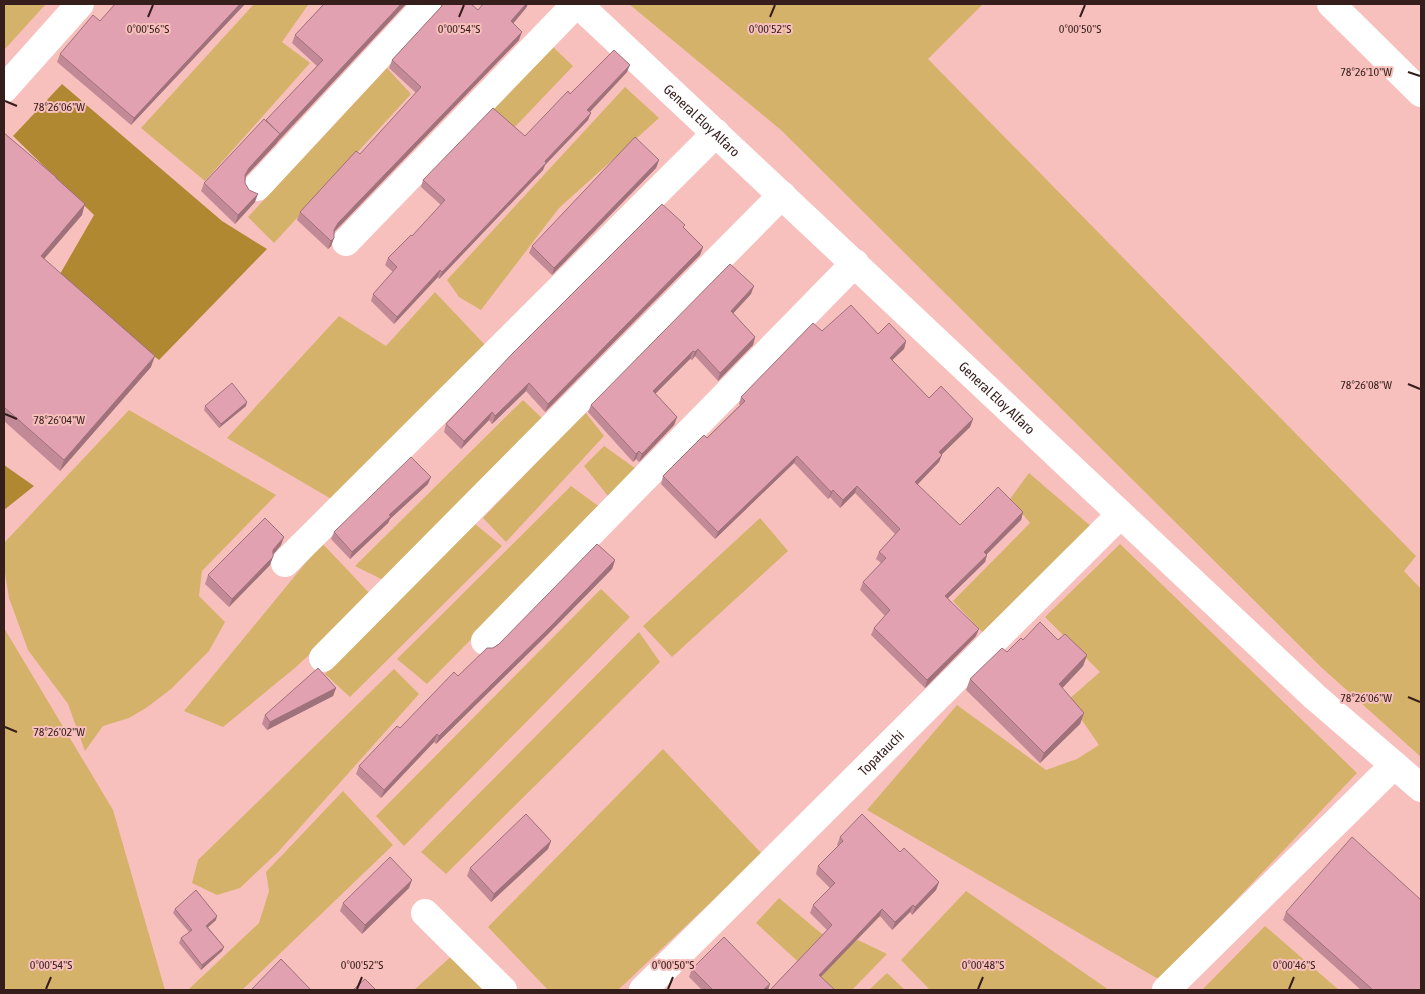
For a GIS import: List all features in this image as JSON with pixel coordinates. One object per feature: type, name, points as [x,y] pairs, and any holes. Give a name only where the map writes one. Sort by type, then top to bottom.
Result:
[{"type":"street","points":[[4,89],[80,4]]},
{"type":"street","points":[[257,187],[428,4]]},
{"type":"street","points":[[346,242],[577,4]]},
{"type":"street","name":"General Eloy Alfaro","points":[[577,4],[1315,697],[1421,788]]},
{"type":"street","points":[[1331,4],[1421,93]]},
{"type":"street","points":[[285,563],[716,133]]},
{"type":"street","points":[[323,658],[782,195]]},
{"type":"street","points":[[485,641],[855,263]]},
{"type":"street","name":"Topatauchi","points":[[643,990],[1120,515]]},
{"type":"street","points":[[1166,990],[1394,765]]},
{"type":"street","points":[[425,913],[502,990]]},
{"type":"shaded area","points":[[4,4],[46,4],[4,50]]},
{"type":"shaded area","points":[[254,4],[308,4],[282,42],[310,63],[205,181],[141,128]]},
{"type":"shaded area","points":[[629,4],[983,4],[928,59],[1416,556],[1404,571],[1421,589],[1421,757],[1321,667],[781,130]]},
{"type":"shaded area","points":[[552,46],[573,66],[512,130],[487,107]]},
{"type":"shaded area","points":[[387,68],[411,94],[274,243],[248,217]]},
{"type":"shaded area","points":[[62,84],[222,221],[267,249],[159,360],[56,281],[94,215],[13,136]]},
{"type":"shaded area","points":[[625,87],[659,118],[559,208],[481,310],[459,297],[447,280]]},
{"type":"shaded area","points":[[435,292],[485,345],[333,500],[227,438],[339,316],[386,346]]},
{"type":"shaded area","points":[[523,400],[546,422],[389,583],[355,566]]},
{"type":"shaded area","points":[[129,410],[276,495],[202,571],[199,596],[225,622],[209,651],[171,689],[146,708],[129,718],[103,726],[85,751],[68,704],[28,650],[9,598],[4,567],[4,543]]},
{"type":"shaded area","points":[[585,412],[604,436],[506,542],[483,518]]},
{"type":"shaded area","points":[[604,446],[639,471],[612,501],[584,466]]},
{"type":"shaded area","points":[[4,465],[34,486],[4,510]]},
{"type":"shaded area","points":[[1029,473],[1093,528],[985,635],[953,601],[1030,523],[1010,499]]},
{"type":"shaded area","points":[[571,486],[601,508],[427,684],[397,659]]},
{"type":"shaded area","points":[[760,518],[788,551],[672,657],[643,626]]},
{"type":"shaded area","points":[[475,524],[502,546],[350,697],[325,674]]},
{"type":"shaded area","points":[[322,543],[372,596],[296,667],[223,727],[184,711]]},
{"type":"shaded area","points":[[1120,544],[1357,773],[1160,980],[867,810],[957,705],[1046,770],[1077,759],[1099,745],[1068,700],[1100,672],[1045,617]]},
{"type":"shaded area","points":[[601,589],[630,617],[404,846],[376,816]]},
{"type":"shaded area","points":[[4,628],[113,810],[165,990],[4,990]]},
{"type":"shaded area","points":[[639,632],[660,662],[446,874],[421,852]]},
{"type":"shaded area","points":[[394,669],[419,694],[279,851],[240,888],[217,895],[192,883],[198,860]]},
{"type":"shaded area","points":[[663,749],[762,854],[618,990],[548,990],[488,927]]},
{"type":"shaded area","points":[[343,791],[393,845],[242,990],[188,990],[259,923],[269,891],[266,872]]},
{"type":"shaded area","points":[[966,891],[1109,990],[930,990],[901,960]]},
{"type":"shaded area","points":[[779,898],[841,950],[858,940],[887,954],[852,990],[829,990],[756,923]]},
{"type":"shaded area","points":[[1265,926],[1339,990],[1202,990]]},
{"type":"shaded area","points":[[455,953],[492,990],[414,990]]},
{"type":"shaded area","points":[[887,973],[905,990],[869,990]]},
{"type":"building","points":[[115,4],[240,4],[134,118],[60,54],[93,15],[100,21]]},
{"type":"building","points":[[324,4],[401,4],[280,134],[266,120],[323,60],[295,35]]},
{"type":"building","points":[[443,4],[471,4],[478,10],[483,4],[526,4],[511,21],[522,32],[338,223],[334,230],[334,238],[331,241],[300,212],[356,151],[360,154],[421,87],[392,60]]},
{"type":"building","points":[[614,50],[630,65],[587,110],[591,113],[545,161],[546,163],[442,272],[440,270],[397,317],[373,294],[397,267],[388,258],[412,236],[445,200],[423,180],[493,108],[525,136],[568,91],[570,94]]},
{"type":"building","points":[[264,119],[280,134],[249,168],[245,175],[245,183],[249,190],[258,194],[238,215],[204,183]]},
{"type":"building","points":[[4,133],[85,204],[41,256],[155,356],[64,460],[4,407]]},
{"type":"building","points":[[635,137],[659,160],[554,268],[532,246]]},
{"type":"building","points":[[662,204],[685,225],[683,227],[703,247],[548,404],[529,383],[495,416],[492,412],[464,441],[446,424],[511,355]]},
{"type":"building","points":[[730,264],[754,286],[731,311],[755,337],[720,373],[698,349],[695,352],[693,351],[653,391],[677,417],[642,454],[639,451],[636,454],[591,405]]},
{"type":"building","points":[[851,305],[878,334],[889,323],[906,341],[890,358],[929,398],[941,386],[973,419],[939,452],[942,455],[915,482],[960,525],[998,487],[1023,512],[984,552],[987,555],[945,596],[979,629],[927,680],[874,628],[890,610],[863,582],[886,558],[879,552],[900,529],[857,486],[843,500],[833,490],[831,492],[797,456],[718,532],[663,476],[704,435],[707,438],[745,401],[741,397],[813,323],[822,331]]},
{"type":"building","points":[[232,383],[247,402],[221,424],[205,406]]},
{"type":"building","points":[[411,457],[431,477],[352,552],[334,532]]},
{"type":"building","points":[[265,518],[284,537],[273,550],[273,557],[232,599],[208,575]]},
{"type":"building","points":[[597,544],[615,560],[439,736],[437,734],[384,790],[359,766],[397,726],[400,728],[454,672],[458,676],[487,648],[493,648],[499,644]]},
{"type":"building","points":[[1040,622],[1058,640],[1065,634],[1087,655],[1059,684],[1084,713],[1044,753],[970,679],[1002,648],[1007,652],[1021,638],[1023,640]]},
{"type":"building","points":[[318,668],[336,688],[270,722],[265,715]]},
{"type":"building","points":[[526,814],[551,841],[494,894],[470,868]]},
{"type":"building","points":[[862,814],[900,852],[904,848],[939,882],[915,907],[913,905],[895,922],[882,909],[819,975],[835,990],[770,990],[832,925],[813,905],[835,883],[818,866],[843,841],[840,837]]},
{"type":"building","points":[[1352,837],[1421,900],[1421,990],[1373,990],[1286,912]]},
{"type":"building","points":[[390,857],[412,880],[365,925],[343,903]]},
{"type":"building","points":[[196,890],[217,916],[206,926],[224,947],[202,965],[181,938],[192,930],[175,909]]},
{"type":"building","points":[[724,937],[770,984],[763,990],[713,990],[692,969]]},
{"type":"building","points":[[281,959],[311,990],[251,990]]},
{"type":"building","points":[[365,979],[376,990],[353,990]]}]
